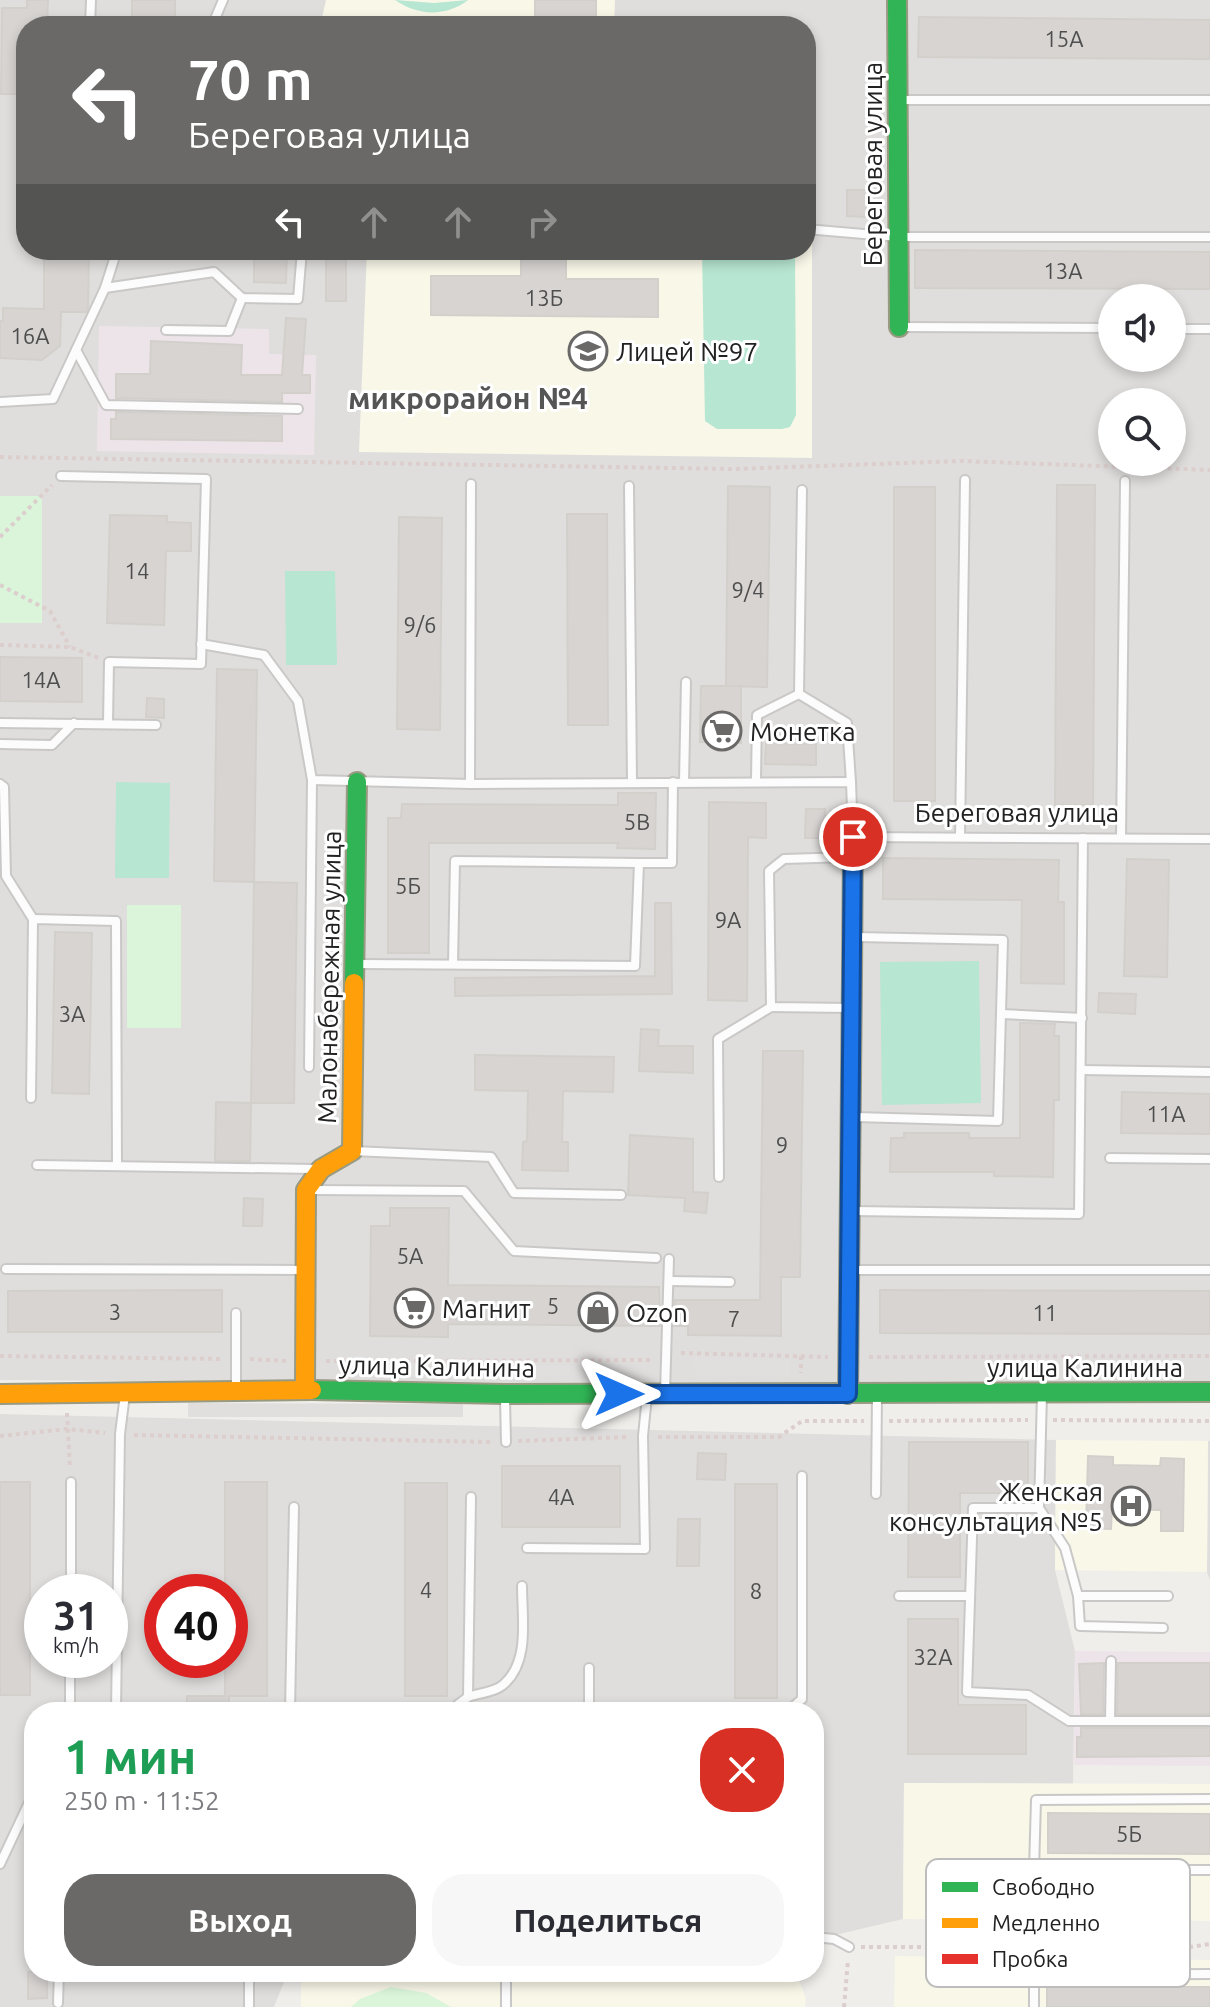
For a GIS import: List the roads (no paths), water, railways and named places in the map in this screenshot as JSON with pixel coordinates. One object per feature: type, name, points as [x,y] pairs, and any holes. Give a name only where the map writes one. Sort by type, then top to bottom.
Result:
[{"type":"street","name":"Береговая улица","points":[[897,0],[899,327]]},
{"type":"street","name":"Малонабережная улица","points":[[306,1190],[321,1169],[352,1151],[357,782]]},
{"type":"street","points":[[848,1394],[853,837]]},
{"type":"street","points":[[305,1390],[306,1190]]},
{"type":"street","name":"улица Калинина","points":[[0,1394],[305,1390],[505,1394],[1210,1392]]},
{"type":"lane","points":[[898,100],[1210,100]]},
{"type":"lane","points":[[816,230],[898,237],[1210,237]]},
{"type":"lane","points":[[0,402],[53,399],[105,288],[114,260]]},
{"type":"lane","points":[[105,288],[214,272],[242,298],[298,299],[301,260]]},
{"type":"lane","points":[[166,330],[229,331],[242,298]]},
{"type":"lane","points":[[899,327],[1098,328]]},
{"type":"lane","points":[[1186,329],[1210,329]]},
{"type":"lane","points":[[76,350],[106,405],[298,409]]},
{"type":"lane","points":[[61,476],[206,479],[201,664],[109,662],[108,723]]},
{"type":"lane","points":[[960,837],[965,480]]},
{"type":"lane","points":[[1121,838],[1125,481]]},
{"type":"lane","points":[[470,784],[471,484]]},
{"type":"lane","points":[[629,486],[632,782]]},
{"type":"lane","points":[[799,694],[802,490]]},
{"type":"lane","points":[[201,644],[264,655],[298,701],[312,780],[309,1067]]},
{"type":"lane","points":[[684,782],[686,682]]},
{"type":"lane","points":[[756,781],[757,715],[799,694]]},
{"type":"lane","points":[[799,694],[847,723],[853,837]]},
{"type":"lane","points":[[0,723],[156,725]]},
{"type":"lane","points":[[0,744],[52,745],[74,723]]},
{"type":"lane","points":[[312,780],[470,784],[851,782]]},
{"type":"lane","points":[[453,964],[455,861],[672,863],[673,782]]},
{"type":"lane","points":[[0,784],[4,787],[6,876],[33,919],[31,1098]]},
{"type":"lane","name":"Береговая улица","points":[[853,837],[1210,839]]},
{"type":"lane","points":[[850,1211],[1079,1214],[1083,838]]},
{"type":"lane","points":[[771,1007],[769,871],[784,859],[853,857]]},
{"type":"lane","points":[[356,964],[635,966],[639,863]]},
{"type":"lane","points":[[33,919],[116,921],[117,1166]]},
{"type":"lane","points":[[850,1117],[998,1121],[1003,940],[852,937]]},
{"type":"lane","points":[[719,1177],[718,1039],[771,1007],[852,1008]]},
{"type":"lane","points":[[1001,1014],[1082,1018]]},
{"type":"lane","points":[[1081,1070],[1210,1072]]},
{"type":"lane","points":[[352,1151],[491,1157],[514,1193],[621,1195]]},
{"type":"lane","points":[[1110,1158],[1210,1159]]},
{"type":"lane","points":[[37,1165],[321,1169]]},
{"type":"lane","points":[[306,1190],[464,1191],[514,1251],[656,1258]]},
{"type":"lane","points":[[527,1548],[645,1549],[643,1436],[666,1360],[669,1259]]},
{"type":"lane","points":[[6,1269],[305,1270]]},
{"type":"lane","points":[[849,1270],[1210,1270]]},
{"type":"lane","points":[[670,1281],[730,1282]]},
{"type":"lane","points":[[236,1313],[236,1391]]},
{"type":"lane","points":[[116,1702],[120,1434],[125,1393]]},
{"type":"lane","points":[[505,1394],[506,1442]]},
{"type":"lane","points":[[876,1494],[877,1394]]},
{"type":"lane","points":[[1042,1394],[1039,1508],[1065,1548],[1078,1596],[1080,1626],[1163,1628]]},
{"type":"lane","points":[[799,1702],[802,1699],[802,1476]]},
{"type":"lane","points":[[71,1482],[71,1574]]},
{"type":"lane","points":[[468,1697],[471,1497]]},
{"type":"lane","points":[[290,1702],[294,1507]]},
{"type":"lane","points":[[1039,1508],[973,1508],[967,1692],[1028,1695],[1069,1721],[1210,1721]]},
{"type":"lane","points":[[461,1702],[503,1686],[519,1666],[522,1586]]},
{"type":"lane","points":[[899,1596],[970,1596]]},
{"type":"lane","points":[[1078,1596],[1168,1596]]},
{"type":"lane","points":[[1110,1721],[1111,1661]]},
{"type":"lane","points":[[589,1668],[589,1702]]},
{"type":"lane","points":[[70,1678],[70,1702]]},
{"type":"lane","points":[[1034,1859],[1036,1800],[1210,1799]]},
{"type":"lane","points":[[0,1864],[24,1813]]},
{"type":"lane","points":[[0,1835],[10,1842]]},
{"type":"lane","points":[[824,1938],[834,1939],[849,1947]]},
{"type":"lane","points":[[1190,1974],[1210,1974]]},
{"type":"lane","points":[[58,2003],[59,1982]]},
{"type":"lane","points":[[249,1982],[249,2007]]},
{"type":"lane","points":[[506,1982],[506,2007]]},
{"type":"place","name":"Лицей №97","points":[[588,351]]},
{"type":"place","name":"Монетка","points":[[722,731]]},
{"type":"place","name":"Магнит","points":[[414,1308]]},
{"type":"place","name":"Ozon","points":[[598,1312]]},
{"type":"place","name":"Женская консультация №5","points":[[1131,1506]]},
{"type":"district","name":"микрорайон №4","points":[[468,398]]}]
